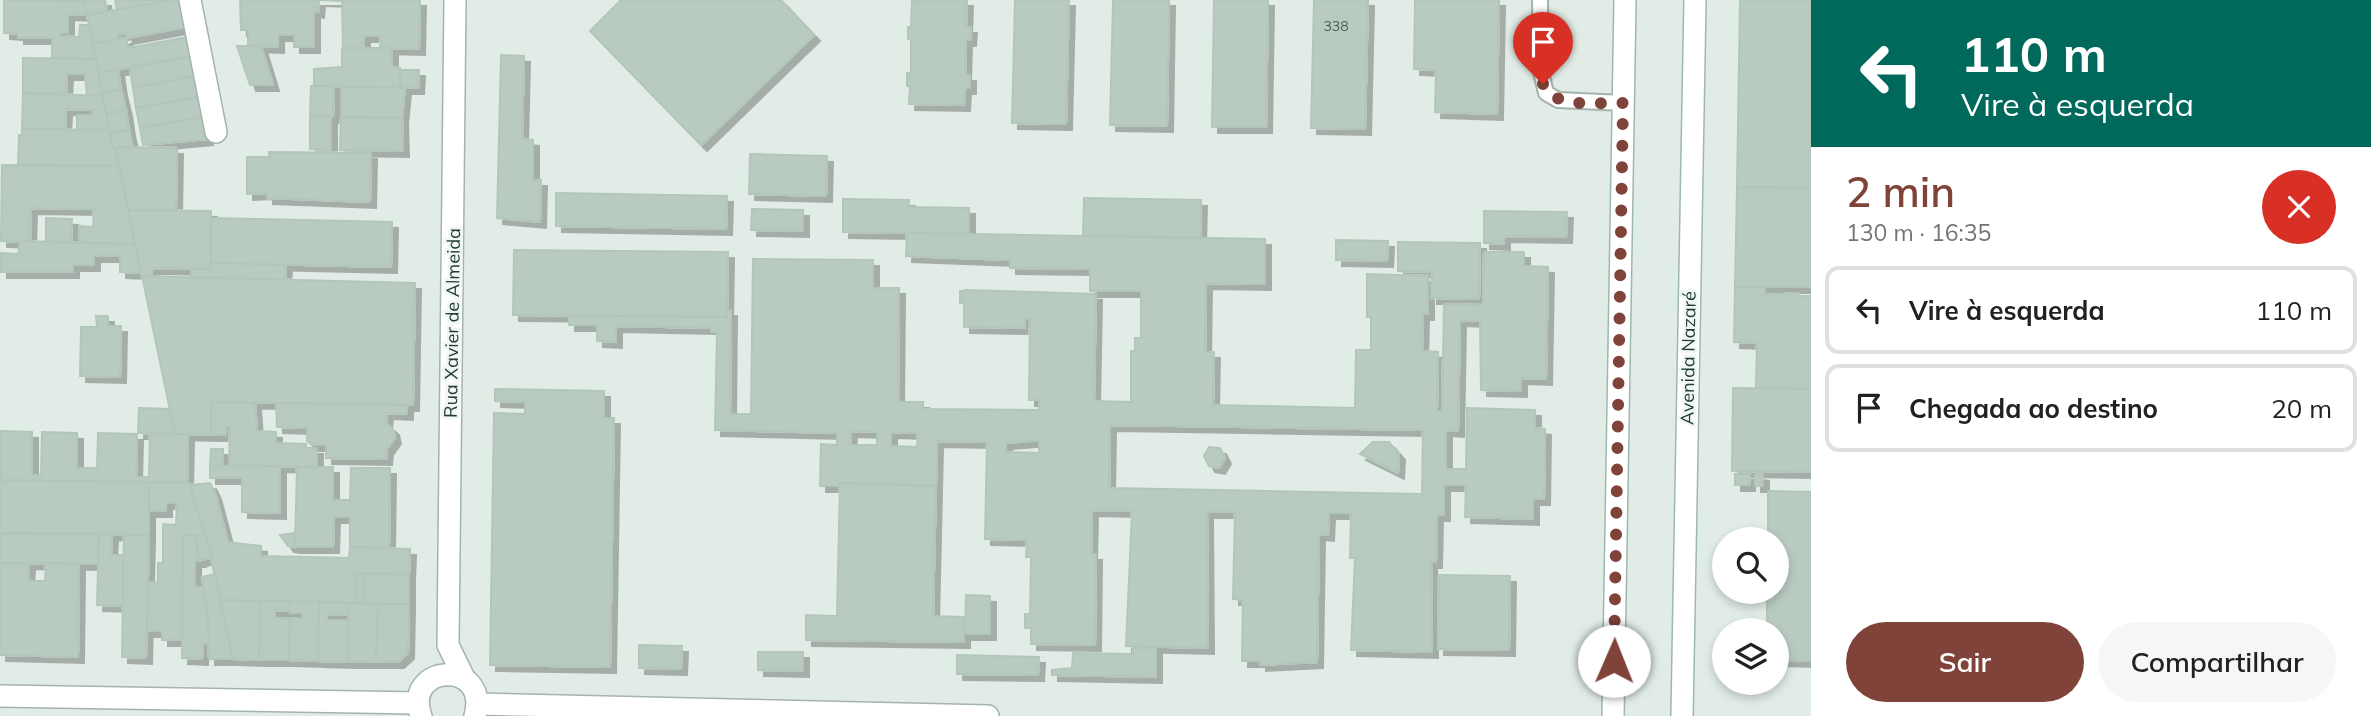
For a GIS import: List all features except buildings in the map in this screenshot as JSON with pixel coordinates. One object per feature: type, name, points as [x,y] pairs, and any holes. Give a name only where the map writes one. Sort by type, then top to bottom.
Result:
[{"type":"street","points":[[190,0],[216,132]]},
{"type":"street","name":"Rua Xavier de Almeida","points":[[455,0],[448,645],[464,678],[474,689],[476,710]]},
{"type":"street","points":[[1614,716],[1625,0]]},
{"type":"street","name":"Avenida Nazaré","points":[[1682,716],[1695,0]]},
{"type":"street","name":"Rua Xavier de Almeida","points":[[420,710],[427,682],[448,645]]},
{"type":"street","points":[[427,682],[438,675],[451,674],[464,678]]},
{"type":"street","points":[[0,696],[420,710]]},
{"type":"street","points":[[476,710],[988,716]]},
{"type":"lane","points":[[1541,0],[1541,72],[1546,93],[1558,100],[1623,103]]},
{"type":"route","points":[[1543,84],[1546,93],[1558,100],[1623,103],[1614,661]]}]
